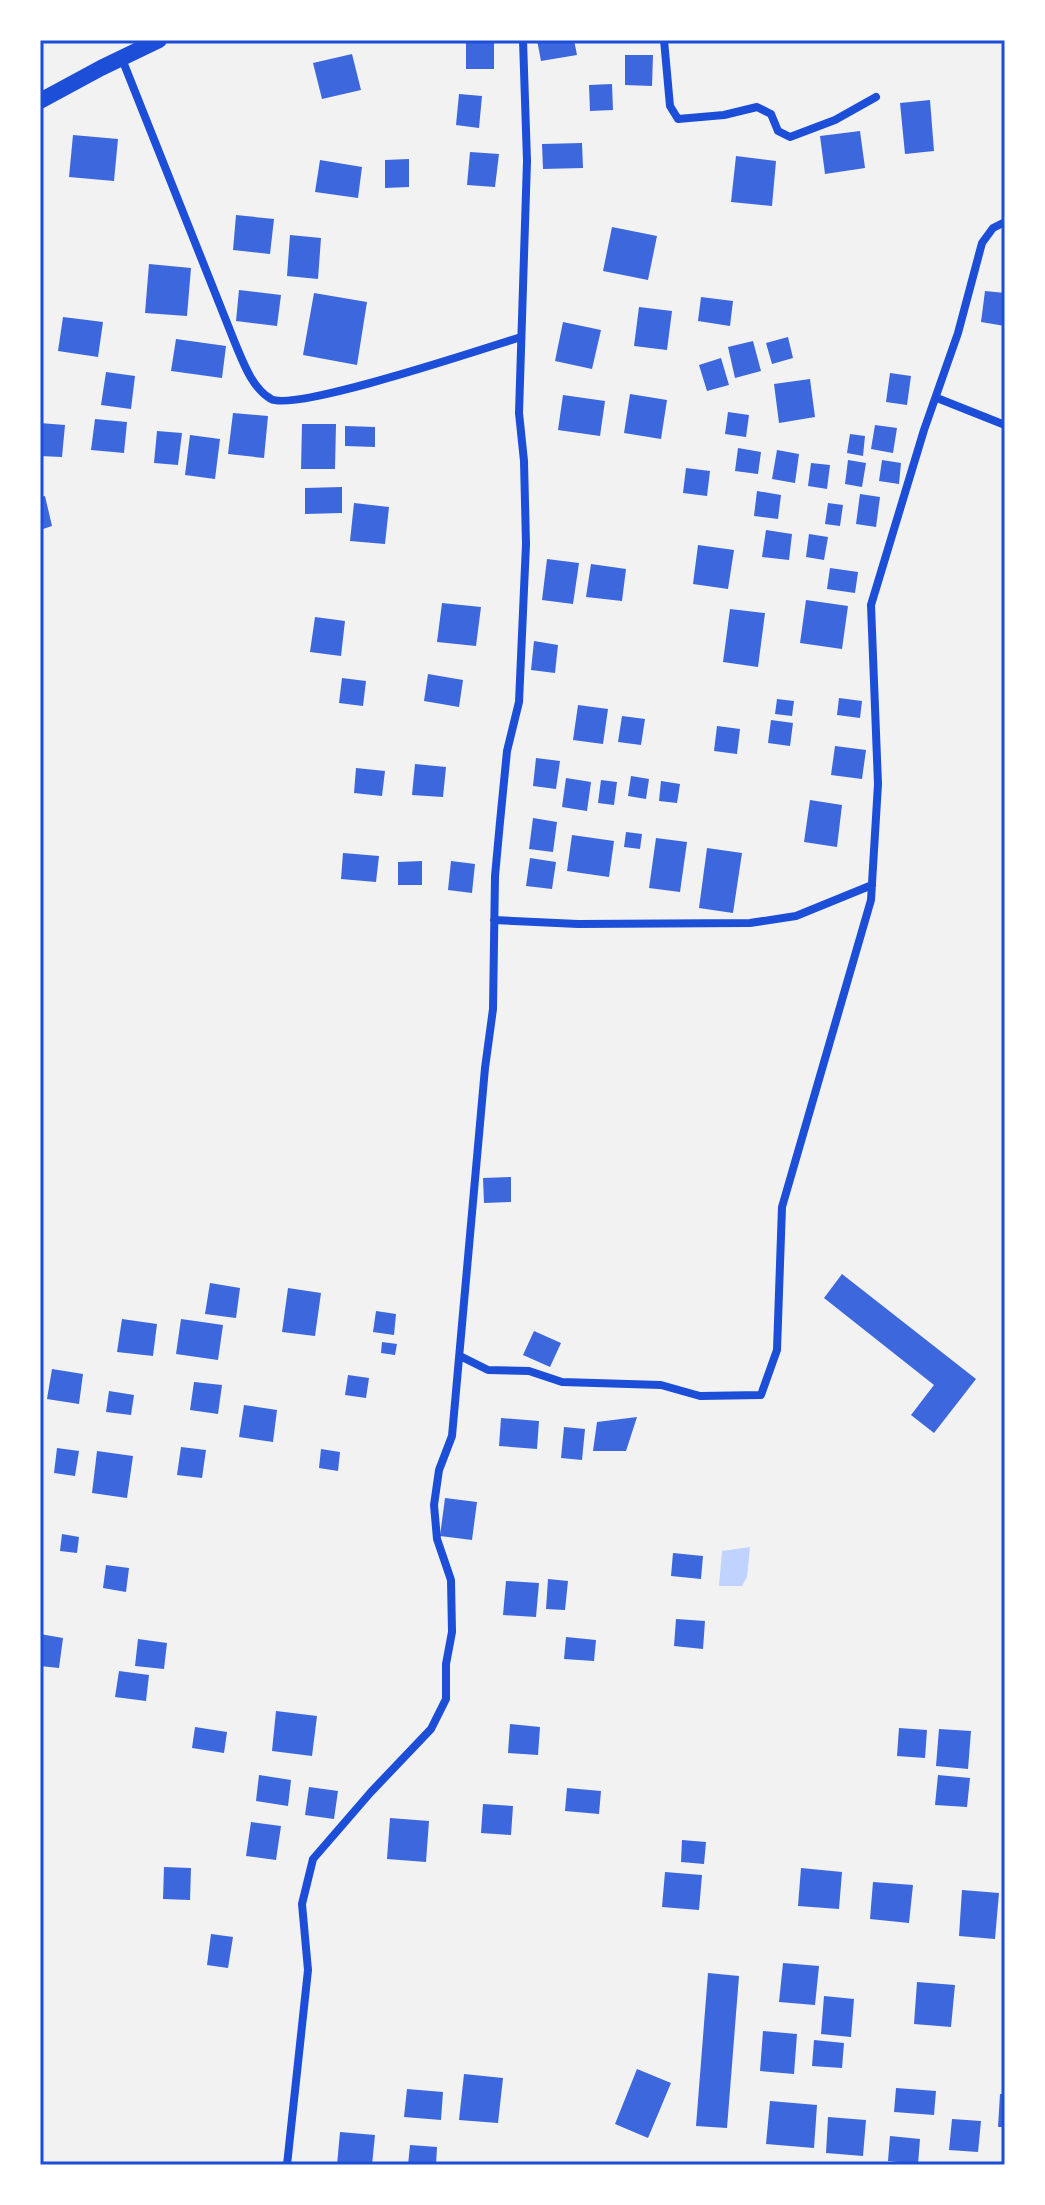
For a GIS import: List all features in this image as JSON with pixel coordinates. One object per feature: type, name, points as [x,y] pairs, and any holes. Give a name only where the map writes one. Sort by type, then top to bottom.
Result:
[{"type":"main road","points":[[40,101],[159,40]]},
{"type":"street","points":[[287,2165],[308,1970],[302,1904],[313,1859],[431,1729],[446,1699],[446,1664],[452,1632],[451,1580],[437,1539],[434,1505],[439,1470],[452,1436],[493,1009],[495,876],[507,751],[519,702],[526,544],[524,461],[519,413],[527,161],[523,40]]},
{"type":"street","points":[[664,40],[670,106],[678,119],[724,115],[757,107],[771,114],[778,131],[790,137],[835,120],[876,97]]},
{"type":"street","points":[[121,58],[235,343],[260,389],[273,400],[288,401],[315,396],[399,376],[521,337]]},
{"type":"street","points":[[460,1356],[488,1370],[529,1371],[562,1382],[661,1385],[700,1396],[761,1395],[777,1350],[782,1207],[871,900],[878,784],[871,605],[924,430],[958,333],[982,243],[993,228],[1005,222]]},
{"type":"street","points":[[937,398],[1005,425]]},
{"type":"street","points":[[494,920],[578,924],[750,923],[796,916],[872,885]]},
{"type":"water","points":[[750,1547],[747,1577],[742,1586],[719,1586],[722,1551]]},
{"type":"building","points":[[466,40],[494,40],[494,69],[466,69]]},
{"type":"building","points":[[537,40],[574,40],[577,55],[541,61]]},
{"type":"building","points":[[352,54],[361,90],[322,99],[313,63]]},
{"type":"building","points":[[625,55],[653,55],[652,86],[625,85]]},
{"type":"building","points":[[612,84],[613,110],[590,111],[589,85]]},
{"type":"building","points":[[459,94],[482,96],[479,128],[456,125]]},
{"type":"building","points":[[930,100],[934,151],[905,154],[900,103]]},
{"type":"building","points":[[860,131],[865,168],[825,174],[820,136]]},
{"type":"building","points":[[73,135],[118,139],[114,181],[69,177]]},
{"type":"building","points":[[582,143],[583,168],[543,169],[542,144]]},
{"type":"building","points":[[470,152],[499,154],[495,187],[467,185]]},
{"type":"building","points":[[736,156],[776,161],[772,206],[731,202]]},
{"type":"building","points":[[409,159],[409,187],[385,188],[385,160]]},
{"type":"building","points":[[320,160],[362,167],[358,198],[315,192]]},
{"type":"building","points":[[236,215],[274,219],[270,254],[233,250]]},
{"type":"building","points":[[612,227],[657,236],[648,280],[603,271]]},
{"type":"building","points":[[290,235],[321,238],[318,279],[287,276]]},
{"type":"building","points":[[149,264],[191,268],[187,316],[145,313]]},
{"type":"building","points":[[239,290],[281,295],[277,326],[236,321]]},
{"type":"building","points":[[985,291],[1005,293],[1005,326],[981,322]]},
{"type":"building","points":[[314,293],[367,302],[357,365],[303,355]]},
{"type":"building","points":[[701,297],[733,301],[730,326],[698,321]]},
{"type":"building","points":[[639,307],[672,311],[667,350],[634,346]]},
{"type":"building","points":[[63,317],[103,322],[98,357],[58,351]]},
{"type":"building","points":[[563,322],[601,330],[592,369],[555,361]]},
{"type":"building","points":[[788,337],[793,358],[772,364],[766,343]]},
{"type":"building","points":[[176,339],[226,346],[222,378],[171,371]]},
{"type":"building","points":[[753,341],[761,371],[735,378],[728,347]]},
{"type":"building","points":[[721,358],[729,385],[707,391],[699,365]]},
{"type":"building","points":[[106,372],[135,376],[131,409],[101,405]]},
{"type":"building","points":[[890,373],[911,376],[907,405],[886,402]]},
{"type":"building","points":[[810,379],[815,417],[779,423],[774,384]]},
{"type":"building","points":[[630,394],[667,400],[661,439],[624,433]]},
{"type":"building","points":[[563,395],[605,401],[600,436],[558,430]]},
{"type":"building","points":[[728,412],[749,415],[746,437],[725,434]]},
{"type":"building","points":[[233,413],[268,416],[264,458],[228,454]]},
{"type":"building","points":[[95,419],[127,422],[124,453],[91,450]]},
{"type":"building","points":[[40,423],[65,425],[62,457],[40,456]]},
{"type":"building","points":[[302,424],[336,424],[335,469],[301,469]]},
{"type":"building","points":[[875,425],[897,428],[893,453],[871,449]]},
{"type":"building","points":[[345,426],[375,427],[375,447],[345,446]]},
{"type":"building","points":[[157,431],[182,433],[178,465],[154,463]]},
{"type":"building","points":[[850,434],[865,436],[863,456],[847,453]]},
{"type":"building","points":[[190,435],[220,439],[215,479],[185,475]]},
{"type":"building","points":[[738,448],[761,452],[758,474],[735,471]]},
{"type":"building","points":[[777,450],[799,454],[795,483],[772,479]]},
{"type":"building","points":[[848,460],[866,463],[862,487],[845,484]]},
{"type":"building","points":[[882,460],[901,463],[899,484],[879,481]]},
{"type":"building","points":[[811,463],[830,465],[827,489],[808,486]]},
{"type":"building","points":[[686,468],[710,471],[707,496],[683,493]]},
{"type":"building","points":[[342,487],[342,513],[305,514],[305,488]]},
{"type":"building","points":[[757,491],[781,495],[778,519],[754,516]]},
{"type":"building","points":[[860,494],[880,497],[876,527],[856,524]]},
{"type":"building","points":[[45,496],[52,526],[40,530],[40,497]]},
{"type":"building","points":[[354,503],[389,507],[385,544],[350,541]]},
{"type":"building","points":[[828,503],[843,505],[840,526],[825,524]]},
{"type":"building","points":[[766,530],[792,534],[789,560],[762,557]]},
{"type":"building","points":[[809,534],[828,537],[824,560],[806,557]]},
{"type":"building","points":[[698,545],[734,550],[728,589],[693,584]]},
{"type":"building","points":[[547,559],[579,563],[573,604],[542,600]]},
{"type":"building","points":[[591,564],[626,569],[622,601],[586,597]]},
{"type":"building","points":[[830,568],[858,572],[855,593],[827,589]]},
{"type":"building","points":[[806,600],[848,606],[842,649],[800,643]]},
{"type":"building","points":[[442,603],[481,607],[476,646],[437,642]]},
{"type":"building","points":[[730,609],[765,613],[758,667],[723,662]]},
{"type":"building","points":[[315,617],[345,621],[341,656],[310,652]]},
{"type":"building","points":[[534,641],[558,645],[555,673],[531,670]]},
{"type":"building","points":[[428,674],[463,680],[459,707],[424,701]]},
{"type":"building","points":[[342,678],[366,681],[363,706],[339,703]]},
{"type":"building","points":[[839,698],[862,701],[860,718],[837,715]]},
{"type":"building","points":[[777,699],[794,701],[792,716],[775,714]]},
{"type":"building","points":[[578,705],[608,709],[603,744],[573,740]]},
{"type":"building","points":[[622,716],[645,719],[641,745],[618,742]]},
{"type":"building","points":[[771,720],[793,723],[790,746],[768,743]]},
{"type":"building","points":[[717,726],[740,729],[737,754],[714,751]]},
{"type":"building","points":[[835,746],[866,750],[862,779],[831,775]]},
{"type":"building","points":[[536,758],[560,761],[556,789],[533,786]]},
{"type":"building","points":[[415,764],[446,767],[443,797],[412,795]]},
{"type":"building","points":[[356,768],[385,771],[382,796],[354,793]]},
{"type":"building","points":[[631,776],[649,779],[646,799],[628,796]]},
{"type":"building","points":[[566,778],[591,782],[587,811],[562,807]]},
{"type":"building","points":[[601,780],[617,782],[614,805],[598,803]]},
{"type":"building","points":[[661,781],[680,784],[677,803],[659,801]]},
{"type":"building","points":[[810,800],[842,805],[837,847],[804,842]]},
{"type":"building","points":[[533,818],[557,822],[553,852],[529,849]]},
{"type":"building","points":[[626,832],[642,834],[640,849],[624,847]]},
{"type":"building","points":[[572,835],[614,841],[609,877],[567,871]]},
{"type":"building","points":[[656,838],[687,842],[680,892],[649,888]]},
{"type":"building","points":[[707,848],[742,853],[733,913],[699,908]]},
{"type":"building","points":[[343,853],[379,856],[376,882],[341,879]]},
{"type":"building","points":[[530,858],[556,862],[552,889],[526,886]]},
{"type":"building","points":[[422,861],[422,885],[398,885],[398,862]]},
{"type":"building","points":[[451,861],[475,864],[472,893],[448,890]]},
{"type":"building","points":[[511,1177],[511,1202],[484,1203],[483,1178]]},
{"type":"building","points":[[842,1274],[976,1379],[934,1433],[911,1415],[934,1385],[824,1298]]},
{"type":"building","points":[[210,1283],[240,1288],[236,1318],[205,1314]]},
{"type":"building","points":[[288,1288],[321,1293],[315,1336],[282,1332]]},
{"type":"building","points":[[376,1311],[396,1314],[394,1335],[373,1332]]},
{"type":"building","points":[[122,1319],[157,1324],[153,1356],[117,1352]]},
{"type":"building","points":[[181,1319],[223,1325],[218,1360],[176,1354]]},
{"type":"building","points":[[534,1331],[561,1343],[550,1367],[523,1355]]},
{"type":"building","points":[[382,1342],[397,1344],[395,1355],[381,1353]]},
{"type":"building","points":[[52,1369],[83,1374],[79,1404],[47,1399]]},
{"type":"building","points":[[348,1375],[369,1378],[366,1398],[345,1395]]},
{"type":"building","points":[[194,1382],[222,1385],[218,1414],[190,1410]]},
{"type":"building","points":[[109,1391],[134,1395],[131,1415],[106,1412]]},
{"type":"building","points":[[244,1405],[277,1410],[273,1442],[239,1437]]},
{"type":"building","points":[[637,1417],[626,1451],[593,1451],[597,1422]]},
{"type":"building","points":[[501,1418],[539,1421],[537,1449],[499,1446]]},
{"type":"building","points":[[564,1427],[585,1429],[582,1460],[561,1458]]},
{"type":"building","points":[[181,1447],[206,1450],[202,1478],[177,1475]]},
{"type":"building","points":[[57,1448],[79,1451],[75,1476],[54,1473]]},
{"type":"building","points":[[321,1449],[340,1452],[338,1471],[319,1468]]},
{"type":"building","points":[[97,1451],[133,1456],[127,1498],[92,1493]]},
{"type":"building","points":[[445,1498],[477,1502],[472,1540],[440,1536]]},
{"type":"building","points":[[62,1534],[79,1537],[77,1553],[60,1551]]},
{"type":"building","points":[[673,1553],[703,1556],[701,1579],[671,1576]]},
{"type":"building","points":[[106,1565],[129,1568],[126,1592],[103,1588]]},
{"type":"building","points":[[548,1579],[568,1581],[565,1610],[546,1609]]},
{"type":"building","points":[[506,1581],[539,1583],[536,1617],[503,1615]]},
{"type":"building","points":[[676,1619],[705,1621],[703,1649],[674,1646]]},
{"type":"building","points":[[40,1634],[63,1638],[59,1668],[40,1666]]},
{"type":"building","points":[[566,1637],[596,1640],[594,1661],[564,1659]]},
{"type":"building","points":[[138,1639],[167,1643],[164,1669],[135,1666]]},
{"type":"building","points":[[119,1671],[149,1675],[146,1701],[115,1697]]},
{"type":"building","points":[[276,1711],[317,1716],[312,1756],[272,1751]]},
{"type":"building","points":[[510,1724],[540,1727],[538,1755],[508,1753]]},
{"type":"building","points":[[195,1727],[227,1732],[224,1753],[192,1748]]},
{"type":"building","points":[[899,1728],[927,1730],[925,1758],[897,1756]]},
{"type":"building","points":[[939,1729],[971,1731],[968,1769],[936,1766]]},
{"type":"building","points":[[259,1775],[291,1780],[288,1806],[256,1801]]},
{"type":"building","points":[[938,1775],[970,1778],[967,1807],[935,1805]]},
{"type":"building","points":[[309,1787],[338,1791],[334,1819],[305,1815]]},
{"type":"building","points":[[567,1788],[601,1791],[599,1814],[565,1811]]},
{"type":"building","points":[[483,1804],[513,1806],[511,1835],[481,1833]]},
{"type":"building","points":[[390,1818],[429,1821],[426,1862],[387,1859]]},
{"type":"building","points":[[251,1822],[281,1826],[276,1860],[246,1856]]},
{"type":"building","points":[[682,1840],[706,1842],[704,1864],[681,1862]]},
{"type":"building","points":[[164,1867],[191,1868],[190,1900],[163,1899]]},
{"type":"building","points":[[801,1868],[842,1872],[839,1909],[798,1906]]},
{"type":"building","points":[[665,1872],[702,1875],[699,1910],[662,1907]]},
{"type":"building","points":[[873,1882],[913,1885],[909,1923],[870,1919]]},
{"type":"building","points":[[962,1890],[999,1893],[995,1939],[959,1936]]},
{"type":"building","points":[[211,1934],[233,1937],[228,1968],[207,1965]]},
{"type":"building","points":[[783,1963],[819,1966],[815,2005],[779,2002]]},
{"type":"building","points":[[708,1973],[739,1976],[727,2128],[696,2126]]},
{"type":"building","points":[[917,1982],[955,1985],[951,2027],[914,2024]]},
{"type":"building","points":[[824,1996],[854,1999],[851,2037],[821,2034]]},
{"type":"building","points":[[763,2031],[797,2034],[794,2074],[760,2071]]},
{"type":"building","points":[[814,2040],[844,2043],[842,2068],[812,2066]]},
{"type":"building","points":[[637,2069],[671,2083],[648,2138],[615,2124]]},
{"type":"building","points":[[464,2074],[503,2078],[498,2123],[459,2120]]},
{"type":"building","points":[[896,2088],[936,2091],[934,2115],[894,2112]]},
{"type":"building","points":[[407,2089],[443,2092],[441,2120],[404,2117]]},
{"type":"building","points":[[1000,2094],[1005,2094],[1005,2127],[998,2127]]},
{"type":"building","points":[[770,2101],[817,2105],[814,2148],[766,2144]]},
{"type":"building","points":[[828,2117],[866,2120],[863,2156],[826,2153]]},
{"type":"building","points":[[952,2119],[981,2121],[978,2152],[949,2150]]},
{"type":"building","points":[[340,2132],[375,2135],[372,2165],[337,2165]]},
{"type":"building","points":[[890,2136],[920,2139],[918,2164],[888,2161]]},
{"type":"building","points":[[410,2145],[437,2147],[436,2165],[408,2165]]}]
